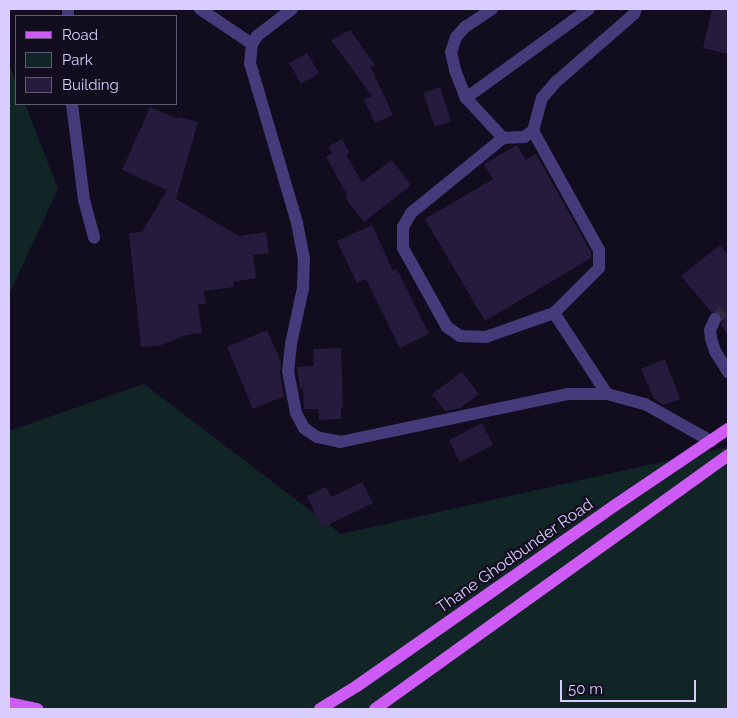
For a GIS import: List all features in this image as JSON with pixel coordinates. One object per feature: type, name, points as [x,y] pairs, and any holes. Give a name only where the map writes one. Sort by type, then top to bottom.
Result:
[{"type":"main road","name":"Thane Ghodbunder Road","points":[[320,709],[358,686],[728,429]]},
{"type":"main road","points":[[375,709],[728,455]]},
{"type":"main road","points":[[9,703],[36,709]]},
{"type":"street","points":[[200,9],[252,44]]},
{"type":"street","points":[[292,9],[272,24],[252,44],[250,63],[297,223],[304,258],[304,288],[291,344],[288,371],[296,414],[304,428],[317,437],[340,442],[568,394],[607,394],[644,404],[711,441]]},
{"type":"street","points":[[492,9],[465,27],[452,44],[452,52],[455,70],[466,98],[503,138]]},
{"type":"street","points":[[466,98],[590,9]]},
{"type":"street","points":[[533,131],[599,250],[598,268],[554,314],[486,337],[460,336],[447,327],[404,248],[403,227],[411,213],[503,138],[524,137],[533,131],[542,98],[557,80],[634,14],[636,9]]},
{"type":"street","points":[[72,105],[84,200],[94,238]]},
{"type":"street","points":[[554,314],[607,394]]},
{"type":"street","points":[[715,319],[710,330],[711,338],[715,351],[728,372]]},
{"type":"green space","points":[[9,63],[15,79],[15,105],[25,105],[58,189],[9,294]]},
{"type":"green space","points":[[144,384],[341,534],[728,447],[728,709],[9,709],[9,431]]},
{"type":"building","points":[[712,9],[728,9],[728,54],[703,48]]},
{"type":"building","points":[[350,30],[375,65],[371,68],[393,115],[375,123],[364,100],[372,96],[331,40]]},
{"type":"building","points":[[307,53],[319,73],[301,84],[289,63]]},
{"type":"building","points":[[440,87],[451,121],[435,127],[423,93]]},
{"type":"building","points":[[150,107],[178,119],[179,117],[198,122],[176,199],[239,236],[266,232],[269,253],[253,255],[256,278],[233,282],[234,287],[204,291],[206,304],[198,304],[202,333],[186,335],[162,345],[141,347],[129,233],[142,232],[167,190],[122,170]]},
{"type":"building","points":[[342,139],[349,152],[346,155],[362,182],[392,160],[411,185],[364,222],[345,198],[348,196],[326,157],[332,153],[328,147]]},
{"type":"building","points":[[517,145],[526,160],[536,154],[591,252],[591,258],[485,321],[425,219],[493,179],[484,164]]},
{"type":"building","points":[[372,225],[393,271],[397,269],[429,334],[400,348],[366,279],[357,283],[337,241]]},
{"type":"building","points":[[720,245],[728,255],[728,335],[721,325],[723,319],[721,314],[715,311],[711,312],[681,276]]},
{"type":"building","points":[[267,330],[281,362],[280,373],[284,396],[253,409],[227,347]]},
{"type":"building","points":[[341,348],[343,407],[341,407],[341,419],[319,420],[318,409],[304,409],[303,388],[300,389],[297,367],[314,366],[313,349]]},
{"type":"building","points":[[665,359],[680,399],[664,405],[654,399],[641,369]]},
{"type":"building","points":[[462,372],[479,394],[460,408],[445,411],[432,394]]},
{"type":"building","points":[[482,423],[493,445],[460,462],[449,440]]},
{"type":"building","points":[[362,482],[373,503],[322,528],[307,496],[326,487],[331,497]]},
{"type":"tunnel","points":[[715,319],[728,307]]}]
